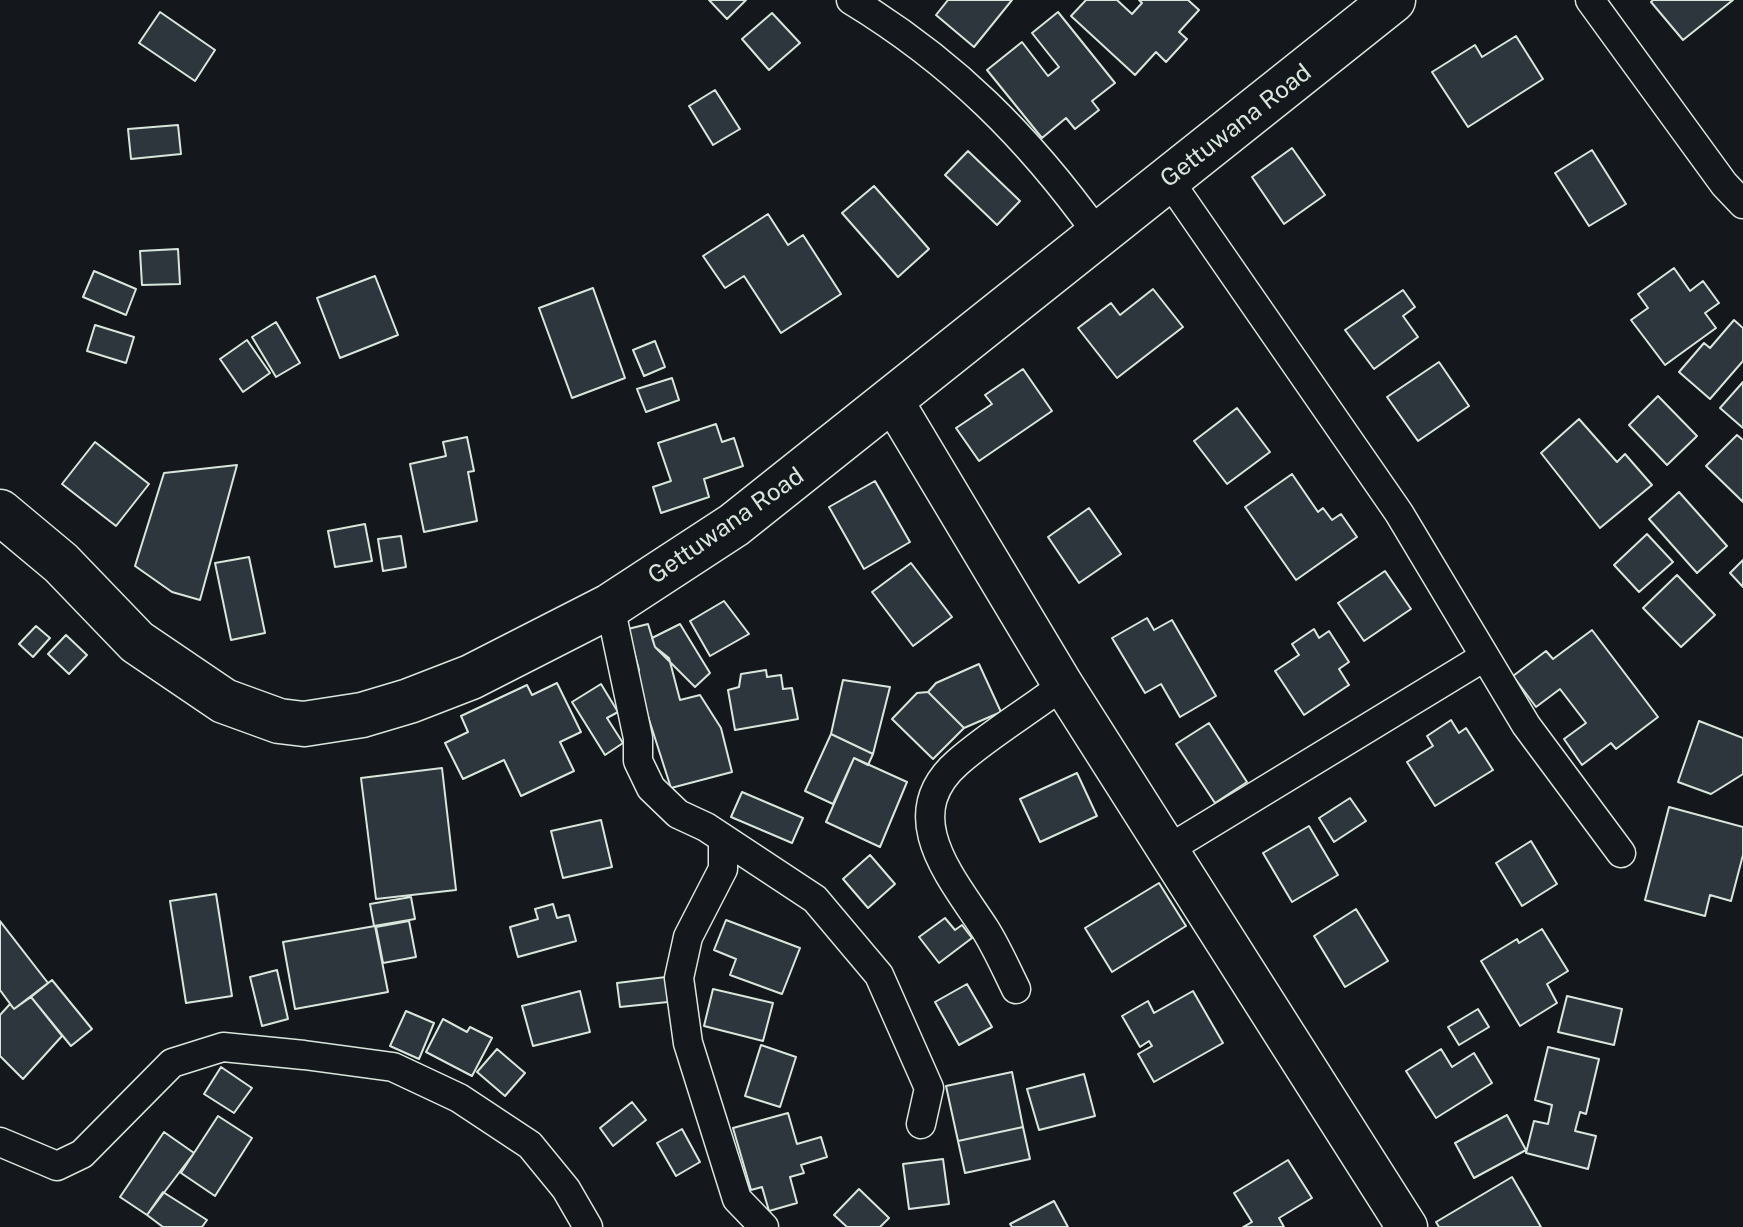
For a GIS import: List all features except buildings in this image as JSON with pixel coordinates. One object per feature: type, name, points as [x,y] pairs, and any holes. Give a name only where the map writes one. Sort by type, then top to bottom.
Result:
[{"type":"main road","name":"Gettuwana Road","points":[[0,512],[32,535],[137,642],[224,701],[279,721],[329,721],[409,701],[471,677],[610,606],[734,525],[834,449],[891,398],[1393,0]]},
{"type":"street","points":[[851,0],[889,23],[975,89],[1052,171],[1097,233]]},
{"type":"street","points":[[1590,0],[1724,184],[1743,204]]},
{"type":"street","points":[[1168,179],[1399,513],[1526,725],[1621,853]]},
{"type":"street","points":[[891,398],[1063,685],[1407,1227]]},
{"type":"street","points":[[610,606],[638,738],[638,761],[651,788],[678,814],[706,827],[723,842],[815,899],[879,975],[929,1088],[921,1124]]},
{"type":"street","points":[[1167,850],[1484,657]]},
{"type":"street","points":[[1016,989],[988,933],[937,853],[929,814],[937,786],[958,762],[1063,685]]},
{"type":"street","points":[[723,842],[723,869],[688,937],[679,978],[688,1043],[737,1199],[762,1227]]},
{"type":"street","points":[[0,1142],[57,1166],[82,1154],[172,1063],[223,1047],[393,1067],[459,1098],[530,1145],[566,1189],[588,1227]]}]
